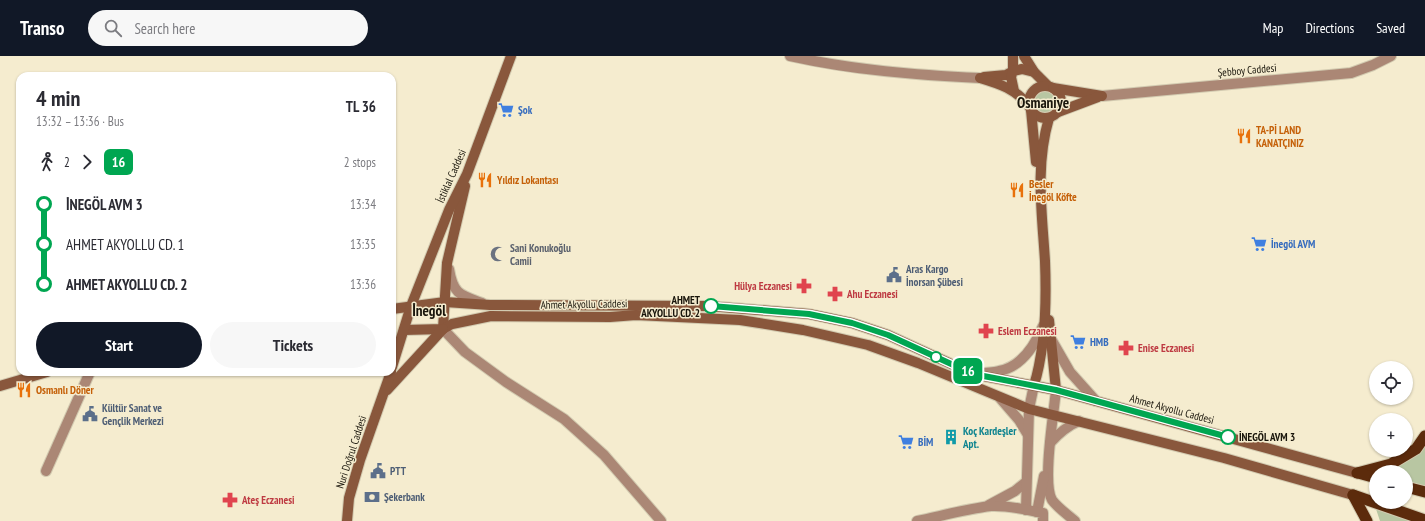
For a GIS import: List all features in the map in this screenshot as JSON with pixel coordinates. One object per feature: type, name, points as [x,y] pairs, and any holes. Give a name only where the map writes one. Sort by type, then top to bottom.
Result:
[{"type":"highway","points":[[1357,473],[1391,464],[1416,449],[1425,436]]},
{"type":"highway","points":[[1357,473],[1369,476]]},
{"type":"highway","points":[[1413,489],[1425,492]]},
{"type":"highway","points":[[1353,495],[1425,520]]},
{"type":"highway","points":[[1353,495],[1367,521]]},
{"type":"main road","name":"İstiklal Caddesi","points":[[404,330],[411,306],[449,210],[467,174],[510,56]]},
{"type":"main road","points":[[1013,56],[1013,71],[1011,77],[1014,91]]},
{"type":"main road","points":[[1024,56],[1034,72],[1060,96],[1061,102],[1053,115],[1041,151],[1040,180],[1045,278],[1056,390]]},
{"type":"main road","points":[[980,78],[1006,75],[1013,71],[1022,69],[1034,72]]},
{"type":"main road","points":[[980,78],[1004,85],[1014,91],[1023,97],[1030,108],[1039,117],[1053,115],[1084,101],[1102,96]]},
{"type":"main road","points":[[1040,180],[1036,162],[1029,100],[1033,91],[1043,86],[1102,96]]},
{"type":"main road","points":[[396,355],[404,330],[443,329],[448,263],[467,174]]},
{"type":"main road","points":[[1034,385],[1039,371],[1045,323],[1045,278]]},
{"type":"main road","name":"Ahmet Akyollu Caddesi","points":[[396,308],[445,302],[490,305],[708,306],[809,314],[852,323],[888,335],[973,374],[1056,390],[1357,473]]},
{"type":"main road","name":"Ahmet Akyollu Caddesi","points":[[443,329],[452,324],[491,316],[636,316],[740,320],[829,335],[868,345],[918,363],[1029,409],[1224,458],[1353,495]]},
{"type":"main road","name":"Nuri Doğrul Caddesi","points":[[384,393],[443,329]]},
{"type":"main road","points":[[0,386],[34,376]]},
{"type":"main road","name":"Nuri Doğrul Caddesi","points":[[347,521],[349,498],[360,460],[389,376]]},
{"type":"street","points":[[790,56],[868,70],[926,76],[980,78]]},
{"type":"street","name":"Şebboy Caddesi","points":[[1102,96],[1351,73],[1373,65],[1391,56]]},
{"type":"street","points":[[448,263],[451,283],[458,293],[466,298],[490,305]]},
{"type":"street","points":[[973,374],[1000,371],[1012,367],[1022,359],[1037,340],[1045,323]]},
{"type":"street","points":[[443,329],[465,352],[506,382],[564,419],[604,455],[661,521]]},
{"type":"street","points":[[1051,339],[1070,372],[1096,401]]},
{"type":"street","points":[[46,471],[88,376]]},
{"type":"street","points":[[1026,510],[1029,409],[1034,385]]},
{"type":"street","points":[[1037,512],[1050,443],[1056,390]]},
{"type":"street","points":[[1000,398],[1016,415],[1028,436]]},
{"type":"street","points":[[1075,521],[1052,500],[1048,478],[1050,443],[1069,425],[1079,421]]},
{"type":"street","points":[[981,508],[1016,492],[1026,482]]},
{"type":"street","points":[[917,521],[992,506],[1043,513],[1043,521]]},
{"type":"green space","points":[[1045,91],[1053,94],[1056,102],[1053,110],[1045,113],[1037,110],[1034,102],[1037,94]]},
{"type":"green space","points":[[1425,436],[1425,492],[1413,489],[1413,465],[1387,465],[1391,464],[1400,457],[1413,457],[1413,446]]},
{"type":"green space","points":[[1369,470],[1369,473],[1357,473]]},
{"type":"green space","points":[[1376,509],[1422,521],[1380,521]]},
{"type":"bus line","name":"16","points":[[711,306],[809,314],[852,323],[888,335],[973,374],[1056,390],[1228,437]]},
{"type":"place","name":"Şok","points":[[506,110]]},
{"type":"place","name":"TA-Pİ LAND KANATÇINIZ","points":[[1244,136]]},
{"type":"place","name":"Yıldız Lokantası","points":[[485,180]]},
{"type":"place","name":"Besler İnegöl Köfte","points":[[1017,190]]},
{"type":"place","name":"İnegöl AVM","points":[[1259,244]]},
{"type":"place","name":"Sani Konukoğlu Camii","points":[[498,254]]},
{"type":"place","name":"Aras Kargo İnorsan Şübesi","points":[[894,275]]},
{"type":"place","name":"Hülya Eczanesi","points":[[804,286]]},
{"type":"place","name":"Ahu Eczanesi","points":[[835,294]]},
{"type":"place","name":"AHMET AKYOLLU CD. 2","points":[[711,306]]},
{"type":"place","name":"Eslem Eczanesi","points":[[986,331]]},
{"type":"place","name":"HMB","points":[[1078,342]]},
{"type":"place","name":"Enise Eczanesi","points":[[1126,348]]},
{"type":"place","name":"Osmanlı Döner","points":[[24,390]]},
{"type":"place","name":"Kültür Sanat ve Gençlik Merkezi","points":[[90,414]]},
{"type":"place","name":"Koç Kardeşler Apt.","points":[[951,437]]},
{"type":"place","name":"İNEGÖL AVM 3","points":[[1228,437]]},
{"type":"place","name":"BİM","points":[[906,442]]},
{"type":"place","name":"PTT","points":[[378,471]]},
{"type":"place","name":"Şekerbank","points":[[372,497]]},
{"type":"place","name":"Ateş Eczanesi","points":[[230,500]]},
{"type":"district","name":"Osmaniye","points":[[1043,103]]},
{"type":"district","name":"İnegöl","points":[[429,311]]}]
